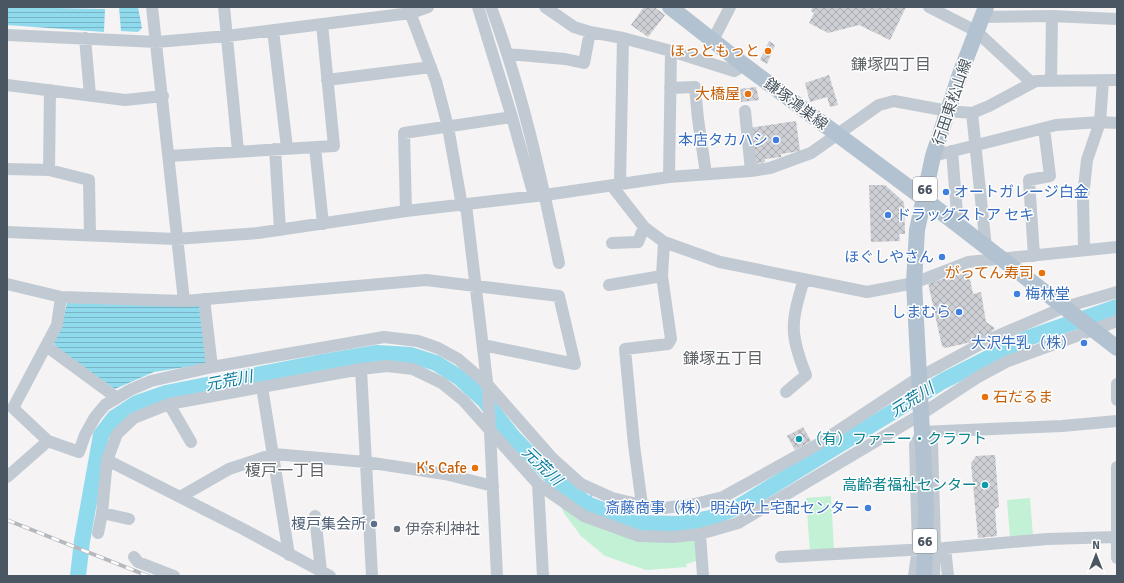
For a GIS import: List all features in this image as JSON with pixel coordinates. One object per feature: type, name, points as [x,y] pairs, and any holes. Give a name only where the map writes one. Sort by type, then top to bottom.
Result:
[{"type":"main road","name":"鎌塚鴻巣線","points":[[670,7],[744,65],[923,198]]},
{"type":"main road","name":"行田東松山線","points":[[918,380],[914,283],[917,230],[933,156],[981,18]]},
{"type":"main road","name":"66","points":[[923,198],[999,259],[1068,309],[1117,348]]},
{"type":"main road","name":"66","points":[[918,380],[926,507],[924,576]]},
{"type":"street","points":[[152,7],[163,96],[176,239],[184,301]]},
{"type":"street","points":[[224,7],[238,151]]},
{"type":"street","points":[[7,35],[157,42],[227,36],[322,24],[428,7]]},
{"type":"street","points":[[478,7],[512,117],[540,196],[559,263]]},
{"type":"street","points":[[491,7],[508,54],[526,117],[540,196]]},
{"type":"street","points":[[545,7],[574,27],[590,32],[624,38],[734,71],[744,65]]},
{"type":"street","points":[[713,40],[730,7]]},
{"type":"street","points":[[929,7],[981,18],[1052,16],[1117,19]]},
{"type":"street","points":[[409,10],[431,67],[448,127],[464,205],[488,387],[497,576]]},
{"type":"street","points":[[1051,81],[1052,16]]},
{"type":"street","points":[[981,18],[1032,83]]},
{"type":"street","points":[[168,156],[334,146],[322,24]]},
{"type":"street","points":[[273,30],[281,149],[280,230]]},
{"type":"street","points":[[508,54],[564,59],[584,63],[590,32]]},
{"type":"street","points":[[85,38],[90,95]]},
{"type":"street","points":[[624,38],[616,185],[644,227],[664,242],[720,262],[867,292],[914,283],[968,262],[1034,256],[1084,249],[1117,247]]},
{"type":"street","points":[[669,177],[671,51]]},
{"type":"street","points":[[328,80],[431,67]]},
{"type":"street","points":[[1084,249],[1084,197],[1087,160],[1100,122],[1103,80]]},
{"type":"street","points":[[7,232],[176,239],[280,230],[406,211],[540,196],[669,177],[751,171],[770,168],[811,153],[879,106],[894,101],[948,111],[972,113],[990,106],[1036,81],[1117,80]]},
{"type":"street","points":[[7,85],[125,100],[163,96]]},
{"type":"street","points":[[670,88],[695,87],[706,174]]},
{"type":"street","points":[[49,170],[50,90]]},
{"type":"street","points":[[745,111],[751,171]]},
{"type":"street","points":[[972,113],[986,248]]},
{"type":"street","points":[[406,211],[404,133],[512,117]]},
{"type":"street","points":[[933,156],[1056,125],[1100,122],[1117,123]]},
{"type":"street","points":[[1034,256],[1029,180],[1050,176],[1044,128]]},
{"type":"street","points":[[315,147],[323,224]]},
{"type":"street","points":[[952,151],[958,226]]},
{"type":"street","points":[[7,169],[49,170],[88,180],[90,235]]},
{"type":"street","points":[[612,243],[638,242],[644,227]]},
{"type":"street","points":[[642,505],[634,445],[625,349],[668,344],[671,339],[662,276],[664,242]]},
{"type":"street","points":[[609,285],[662,276]]},
{"type":"street","points":[[7,284],[61,297],[184,301],[426,280],[559,296],[575,364],[483,345]]},
{"type":"street","points":[[786,392],[806,375],[798,357],[793,336],[795,309],[804,280]]},
{"type":"street","points":[[61,297],[57,325],[10,412],[48,441],[78,452],[84,435],[95,417],[105,406],[151,380],[212,367],[384,337],[418,340],[438,348],[458,360],[488,387],[552,458],[580,484],[612,498],[642,505],[664,508],[695,504],[723,497],[815,446],[918,380],[988,340],[1117,292]]},
{"type":"street","points":[[204,299],[212,367]]},
{"type":"street","points":[[98,533],[102,513],[107,460],[117,434],[134,418],[169,404],[262,386],[387,366],[413,369],[442,383],[463,400],[538,484],[584,516],[639,536],[673,537],[700,534],[745,519],[978,377],[1008,361],[1090,327],[1117,321]]},
{"type":"street","points":[[46,346],[117,398]]},
{"type":"street","points":[[361,369],[372,576]]},
{"type":"street","points":[[1117,384],[1117,400]]},
{"type":"street","points":[[262,386],[289,555]]},
{"type":"street","points":[[169,404],[191,442]]},
{"type":"street","points":[[921,433],[1062,426],[1117,421]]},
{"type":"street","points":[[921,433],[932,441],[940,548],[948,576]]},
{"type":"street","points":[[914,576],[918,548],[915,445],[921,433]]},
{"type":"street","points":[[7,477],[48,441]]},
{"type":"street","points":[[180,497],[228,469],[274,454],[366,462],[445,474],[493,486]]},
{"type":"street","points":[[107,460],[245,530],[325,574]]},
{"type":"street","points":[[1117,466],[1117,558]]},
{"type":"street","points":[[538,484],[543,576]]},
{"type":"street","points":[[102,513],[128,519]]},
{"type":"street","points":[[315,516],[325,574]]},
{"type":"street","points":[[700,534],[703,576]]},
{"type":"street","points":[[781,557],[918,548],[940,548],[1047,539],[1116,537]]},
{"type":"street","points":[[934,576],[940,548]]},
{"type":"street","points":[[134,557],[138,562],[174,576]]},
{"type":"green space","points":[[831,496],[834,550],[810,552],[806,498]]},
{"type":"green space","points":[[1030,498],[1033,536],[1010,537],[1007,500]]},
{"type":"green space","points":[[560,504],[604,528],[696,537],[700,560],[686,564],[687,567],[646,570],[605,556],[581,536],[564,513]]},
{"type":"water","points":[[7,7],[105,9],[104,32],[7,25]]},
{"type":"water","points":[[119,7],[138,7],[142,28],[138,32],[121,31]]},
{"type":"water","points":[[67,303],[199,304],[207,360],[205,364],[154,372],[115,389],[55,347],[54,342],[62,324]]},
{"type":"building","points":[[644,7],[654,7],[665,15],[648,37],[631,25]]},
{"type":"building","points":[[810,7],[906,7],[890,40],[859,25],[828,33],[809,23],[814,13],[811,11],[812,8]]},
{"type":"building","points":[[769,41],[775,45],[767,64],[760,60]]},
{"type":"building","points":[[829,75],[838,105],[830,107],[827,97],[810,102],[805,83]]},
{"type":"building","points":[[756,87],[759,100],[741,102],[740,89]]},
{"type":"building","points":[[796,121],[800,151],[781,154],[781,157],[765,159],[765,162],[754,164],[749,128]]},
{"type":"building","points":[[869,185],[885,185],[904,202],[905,234],[899,234],[900,241],[871,242]]},
{"type":"building","points":[[964,273],[969,274],[973,294],[981,292],[986,322],[995,328],[985,339],[945,348],[942,346],[928,283]]},
{"type":"building","name":"（有）ファニー・クラフト","points":[[803,427],[811,441],[795,450],[787,436]]},
{"type":"building","name":"高齢者福祉センター","points":[[995,455],[999,507],[995,509],[997,536],[978,538],[971,463],[976,456]]},
{"type":"waterway","name":"元荒川","points":[[78,576],[82,541],[101,435],[114,418],[137,403],[166,393],[317,363],[377,353],[411,355],[436,363],[460,378],[484,400],[513,437],[552,477],[587,504],[636,523],[679,524],[710,518],[740,506],[943,381],[1028,338],[1117,307]]},
{"type":"waterway","points":[[587,504],[592,494]]},
{"type":"railway","points":[[7,520],[148,576]]},
{"type":"place","name":"ほっともっと","points":[[768,51]]},
{"type":"place","name":"大橋屋","points":[[748,94]]},
{"type":"place","name":"本店タカハシ","points":[[776,140]]},
{"type":"place","name":"オートガレージ白金","points":[[946,192]]},
{"type":"place","name":"ドラッグストア セキ","points":[[888,215]]},
{"type":"place","name":"ほぐしやさん","points":[[942,257]]},
{"type":"place","name":"がってん寿司","points":[[1042,273]]},
{"type":"place","name":"梅林堂","points":[[1017,294]]},
{"type":"place","name":"しまむら","points":[[959,312]]},
{"type":"place","name":"大沢牛乳（株）","points":[[1084,343]]},
{"type":"place","name":"石だるま","points":[[985,397]]},
{"type":"place","name":"（有）ファニー・クラフト","points":[[799,439]]},
{"type":"place","name":"K's Cafe","points":[[475,468]]},
{"type":"place","name":"高齢者福祉センター","points":[[985,485]]},
{"type":"place","name":"斎藤商事（株）明治吹上宅配センター","points":[[868,508]]},
{"type":"place","name":"榎戸集会所","points":[[374,524]]},
{"type":"place","name":"伊奈利神社","points":[[397,529]]},
{"type":"district","name":"鎌塚四丁目","points":[[891,65]]},
{"type":"district","name":"鎌塚五丁目","points":[[723,359]]},
{"type":"district","name":"榎戸一丁目","points":[[285,471]]}]
